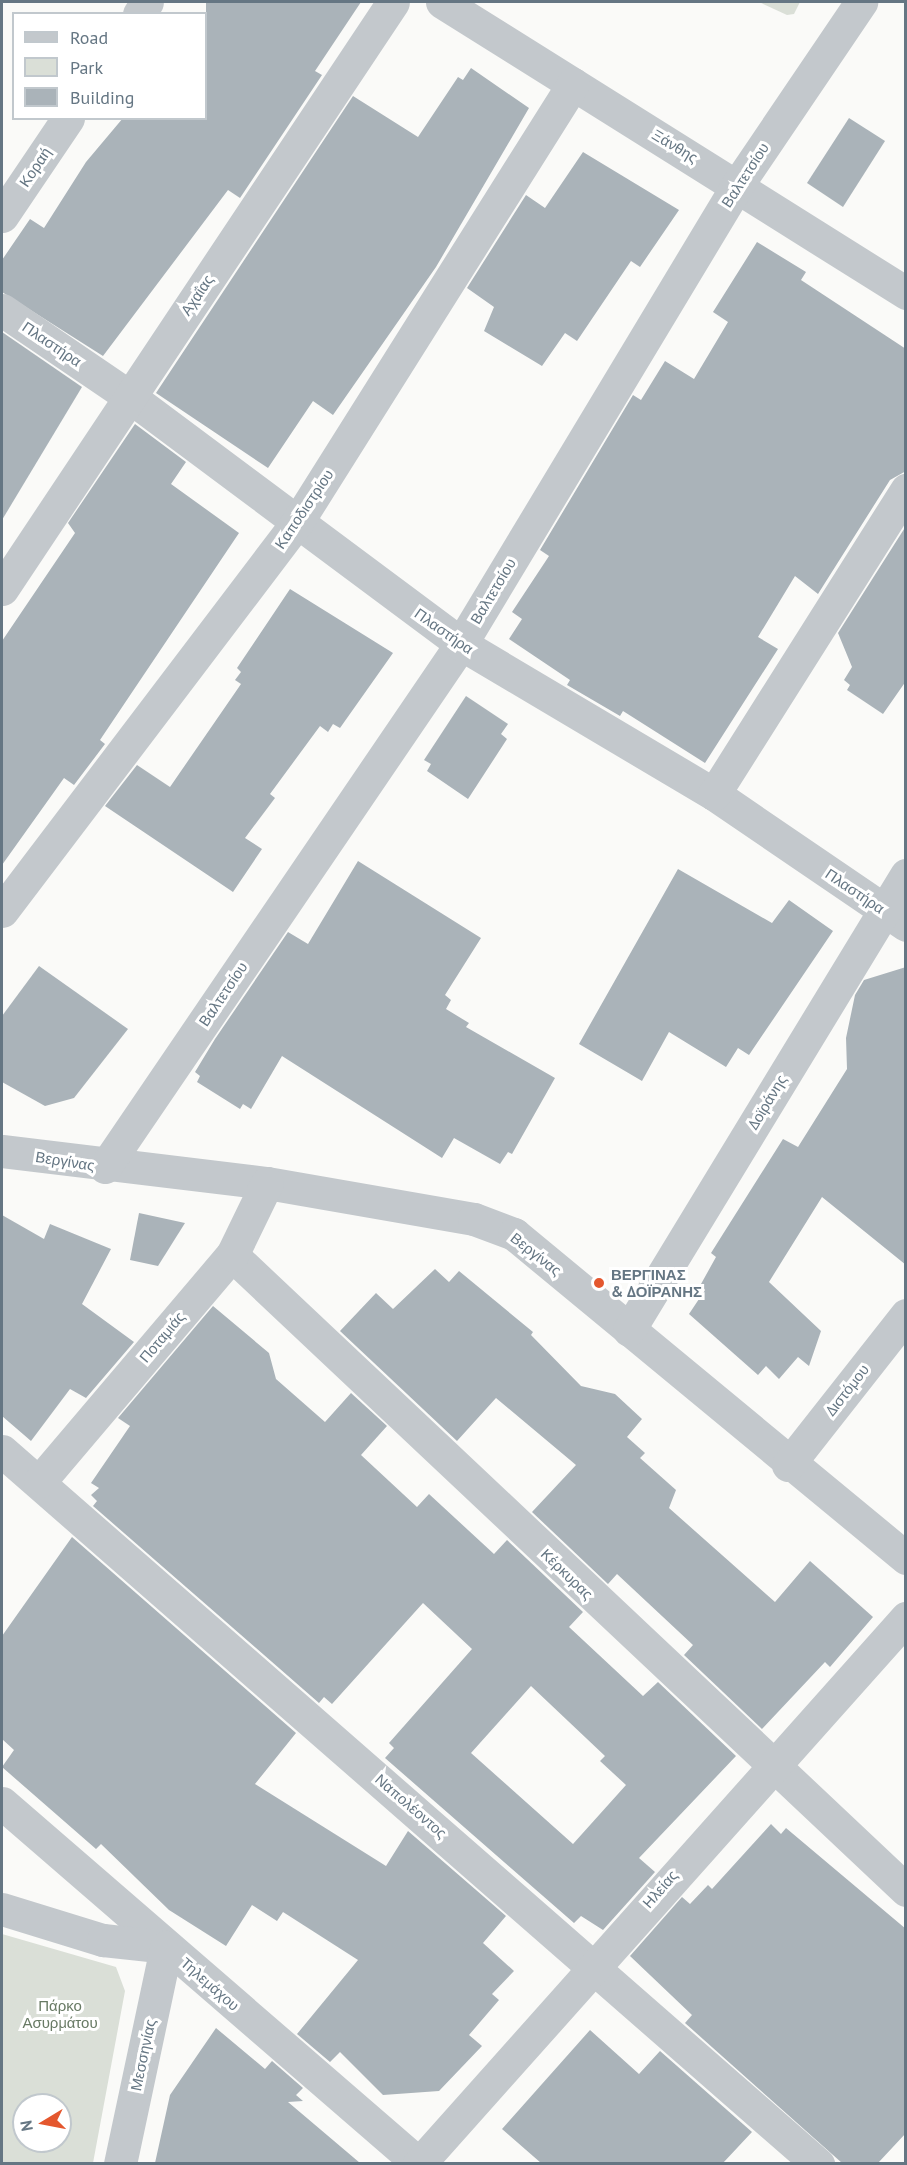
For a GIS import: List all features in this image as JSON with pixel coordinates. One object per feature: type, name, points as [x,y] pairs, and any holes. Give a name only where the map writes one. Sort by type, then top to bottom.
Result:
[{"type":"street","name":"Αχαΐας","points":[[2,589],[393,2]]},
{"type":"street","name":"Ξάνθης","points":[[442,2],[738,184],[906,293]]},
{"type":"street","name":"Βαλτετσίου","points":[[105,1167],[461,644],[738,184],[861,2]]},
{"type":"street","name":"Καποδιστρίου","points":[[2,911],[296,524],[573,84]]},
{"type":"street","name":"Κοραή","points":[[2,216],[67,120]]},
{"type":"street","name":"Πλαστήρα","points":[[2,310],[130,397],[296,524],[461,644],[714,794],[895,918]]},
{"type":"street","points":[[714,794],[906,490]]},
{"type":"street","name":"Δοϊράνης","points":[[629,1330],[895,918],[906,875]]},
{"type":"street","name":"Βεργίνας","points":[[2,1151],[105,1167],[267,1183],[474,1219],[514,1234],[788,1465],[906,1558]]},
{"type":"street","name":"Ποταμιάς","points":[[40,1481],[232,1255],[267,1183]]},
{"type":"street","name":"Κέρκυρας","points":[[232,1255],[769,1766],[906,1890]]},
{"type":"street","name":"Διστόμου","points":[[788,1465],[906,1315]]},
{"type":"street","name":"Ναπολέοντος","points":[[2,1452],[40,1481],[818,2163]]},
{"type":"street","name":"Ηλείας","points":[[419,2163],[769,1766],[906,1618]]},
{"type":"street","name":"Τηλεμάχου","points":[[2,1803],[166,1947],[419,2163]]},
{"type":"street","points":[[2,1910],[103,1940],[166,1947]]},
{"type":"street","name":"Μεσσηνίας","points":[[120,2163],[166,1947]]},
{"type":"green space","points":[[759,2],[800,2],[794,14],[787,15]]},
{"type":"green space","name":"Πάρκο Ασυρμάτου","points":[[2,1934],[116,1967],[125,1991],[93,2163],[2,2163]]},
{"type":"building","points":[[206,2],[361,2],[315,71],[322,75],[240,198],[228,190],[103,356],[2,292],[2,260],[30,219],[44,228],[86,162],[121,120],[207,120]]},
{"type":"building","points":[[471,68],[529,108],[436,267],[333,415],[313,401],[268,468],[156,393],[353,96],[418,137],[458,77],[463,80]]},
{"type":"building","points":[[849,118],[885,141],[843,207],[807,183]]},
{"type":"building","points":[[583,152],[679,210],[640,267],[631,261],[577,341],[565,333],[542,366],[484,331],[494,307],[467,288],[526,195],[545,208]]},
{"type":"building","points":[[757,242],[806,272],[801,280],[906,349],[906,471],[890,480],[818,594],[795,576],[758,637],[778,649],[705,763],[623,711],[620,716],[567,685],[570,680],[509,639],[522,619],[512,612],[549,556],[540,550],[633,395],[641,400],[665,361],[694,379],[728,322],[713,312]]},
{"type":"building","points":[[2,332],[82,387],[2,520]]},
{"type":"building","points":[[135,424],[186,462],[171,484],[239,533],[100,740],[105,744],[74,785],[64,778],[2,865],[2,641],[75,533],[68,523]]},
{"type":"building","points":[[906,526],[906,681],[883,714],[847,690],[850,685],[844,680],[852,667],[838,633]]},
{"type":"building","points":[[290,589],[393,653],[340,728],[333,724],[328,732],[320,726],[270,794],[275,798],[245,838],[262,849],[233,892],[105,806],[137,765],[170,787],[241,684],[235,680],[241,672],[237,668]]},
{"type":"building","points":[[466,696],[508,724],[501,734],[507,739],[468,799],[427,771],[431,764],[424,760]]},
{"type":"building","points":[[358,861],[481,938],[445,995],[451,1000],[446,1009],[469,1023],[466,1027],[555,1078],[512,1154],[508,1152],[500,1164],[454,1138],[442,1158],[282,1056],[251,1109],[243,1104],[240,1109],[197,1082],[200,1076],[195,1072],[215,1039],[288,932],[308,944]]},
{"type":"building","points":[[678,869],[772,923],[789,900],[833,931],[749,1055],[738,1048],[726,1067],[669,1032],[642,1081],[579,1044]]},
{"type":"building","points":[[39,966],[128,1029],[74,1098],[45,1106],[2,1082],[2,1016]]},
{"type":"building","points":[[906,967],[906,1265],[822,1197],[769,1282],[821,1331],[809,1366],[798,1357],[779,1379],[766,1366],[758,1375],[689,1314],[705,1290],[701,1284],[716,1257],[711,1253],[783,1139],[798,1147],[847,1069],[846,1038],[855,995],[864,980]]},
{"type":"building","points":[[139,1213],[185,1223],[158,1266],[130,1260]]},
{"type":"building","points":[[2,1215],[44,1239],[50,1224],[111,1249],[82,1304],[134,1342],[86,1398],[70,1389],[31,1441],[2,1416]]},
{"type":"building","points":[[435,1269],[449,1282],[459,1271],[533,1332],[531,1335],[581,1386],[615,1394],[642,1419],[627,1437],[645,1453],[640,1458],[676,1490],[669,1508],[775,1602],[810,1561],[873,1617],[830,1667],[825,1662],[762,1729],[684,1655],[693,1645],[617,1574],[608,1584],[532,1512],[576,1465],[496,1398],[457,1441],[340,1331],[376,1293],[393,1309]]},
{"type":"building","points":[[213,1306],[269,1353],[276,1379],[325,1422],[351,1393],[387,1426],[361,1455],[417,1507],[429,1494],[494,1554],[507,1540],[583,1612],[569,1627],[643,1696],[658,1682],[736,1756],[639,1858],[655,1872],[603,1930],[581,1916],[574,1923],[385,1758],[394,1748],[389,1743],[472,1649],[423,1603],[332,1704],[324,1697],[319,1703],[93,1506],[97,1501],[91,1495],[99,1488],[91,1483],[130,1426],[118,1418]],"holes":[[[531,1686],[605,1756],[600,1761],[626,1785],[573,1844],[471,1753]]]},
{"type":"building","points":[[72,1537],[296,1733],[255,1784],[386,1866],[408,1831],[506,1916],[483,1943],[514,1971],[492,1994],[499,2000],[469,2035],[482,2046],[439,2091],[383,2095],[340,2052],[330,2062],[297,2034],[358,1960],[283,1912],[277,1921],[252,1905],[226,1946],[169,1910],[101,1844],[96,1849],[2,1767],[14,1750],[2,1739],[2,1636]]},
{"type":"building","points":[[771,1824],[781,1834],[786,1828],[906,1929],[906,2133],[878,2163],[842,2163],[685,2023],[692,2015],[630,1956],[682,1897],[690,1904],[708,1885],[712,1889]]},
{"type":"building","points":[[216,2028],[265,2069],[272,2061],[303,2088],[296,2095],[303,2101],[288,2102],[360,2163],[155,2163],[170,2095]]},
{"type":"building","points":[[590,2030],[639,2074],[660,2051],[752,2132],[723,2163],[541,2163],[502,2129]]},
{"type":"place","name":"ΒΕΡΓΙΝΑΣ & ΔΟΪΡΑΝΗΣ","points":[[599,1283]]}]
